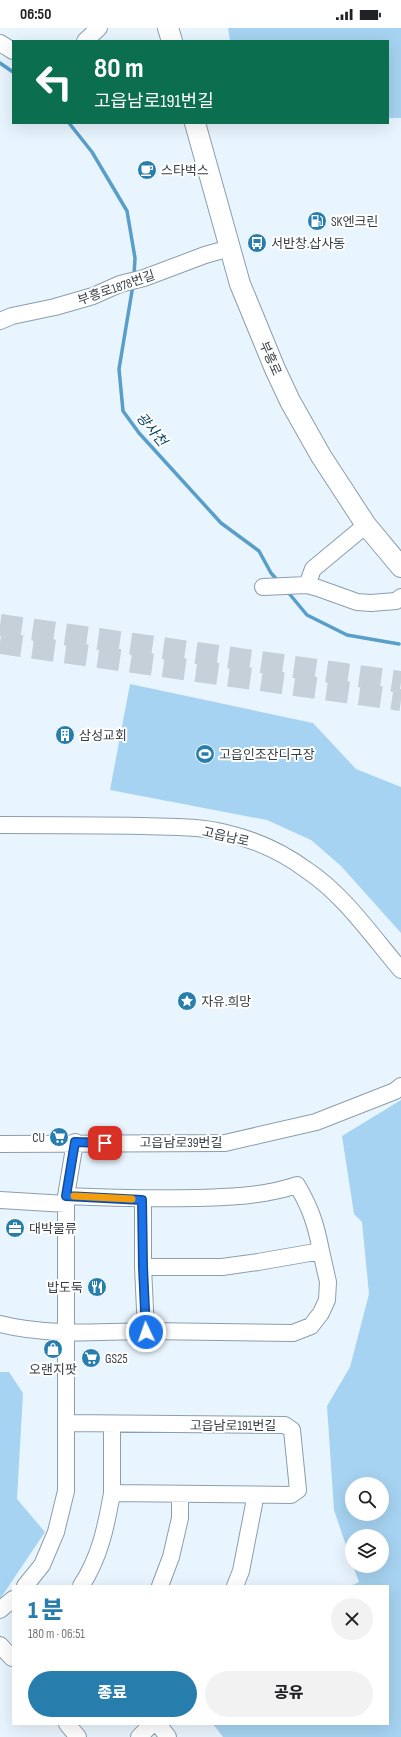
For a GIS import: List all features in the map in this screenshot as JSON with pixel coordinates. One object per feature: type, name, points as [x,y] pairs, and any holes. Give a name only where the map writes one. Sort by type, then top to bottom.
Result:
[{"type":"main road","points":[[168,28],[172,40]]},
{"type":"main road","name":"부흥로","points":[[195,124],[245,297],[275,369],[290,400],[321,456],[366,525],[401,567]]},
{"type":"street","points":[[86,40],[99,28]]},
{"type":"street","points":[[0,43],[12,50]]},
{"type":"street","name":"부흥로1878번길","points":[[0,321],[12,316],[55,307],[93,296],[120,284],[144,278],[205,255],[230,248]]},
{"type":"street","points":[[307,585],[313,569],[366,525]]},
{"type":"street","points":[[263,587],[307,585],[357,602],[371,603],[396,601],[401,597]]},
{"type":"street","name":"고읍남로","points":[[0,825],[169,827],[226,833],[260,844],[277,851],[298,864],[327,886],[361,922],[401,970]]},
{"type":"street","name":"고읍남로39번길","points":[[0,1144],[75,1142],[225,1143],[316,1122],[395,1091],[401,1086]]},
{"type":"street","points":[[26,1585],[42,1565],[56,1532],[66,1491],[66,1200],[75,1142]]},
{"type":"street","points":[[0,1200],[142,1200],[233,1197],[283,1190],[297,1185],[309,1206],[317,1228],[328,1282],[327,1300],[321,1314],[310,1326],[293,1333],[66,1333],[23,1330],[0,1324]]},
{"type":"street","points":[[142,1200],[146,1332]]},
{"type":"street","points":[[143,1267],[222,1267],[321,1251]]},
{"type":"street","name":"고읍남로191번길","points":[[66,1423],[285,1425],[292,1430],[298,1490],[291,1495],[112,1493]]},
{"type":"street","points":[[82,1585],[89,1574],[104,1534],[112,1493],[112,1424]]},
{"type":"street","points":[[160,1585],[171,1557],[180,1518],[180,1494]]},
{"type":"street","points":[[235,1585],[242,1563],[254,1504],[253,1495]]},
{"type":"street","points":[[0,1610],[12,1600]]},
{"type":"street","points":[[0,1645],[12,1657]]},
{"type":"street","points":[[68,1725],[78,1737]]},
{"type":"street","points":[[139,1737],[151,1725]]},
{"type":"street","points":[[159,1725],[168,1737]]},
{"type":"shaded area","points":[[228,28],[401,28],[401,118],[389,118],[389,40],[230,40]]},
{"type":"shaded area","points":[[130,684],[313,723],[356,769],[401,787],[401,933],[341,866],[311,840],[267,820],[110,790]]},
{"type":"shaded area","points":[[401,1100],[401,1737],[223,1737],[214,1725],[389,1725],[389,1585],[352,1585],[359,1582],[356,1573],[389,1573],[389,1529],[345,1529],[345,1542],[334,1510],[327,1406],[350,1367],[369,1294],[362,1222],[354,1214],[342,1136]]},
{"type":"shaded area","points":[[0,1372],[9,1372],[23,1393],[17,1499],[45,1532],[0,1599]]},
{"type":"waterway","name":"광사천","points":[[0,63],[12,71]]},
{"type":"waterway","name":"광사천","points":[[70,124],[92,152],[127,211],[135,258],[134,275]]},
{"type":"waterway","name":"광사천","points":[[133,285],[119,369],[123,411],[139,433],[221,523],[259,551],[271,573],[279,582]]},
{"type":"waterway","name":"광사천","points":[[287,591],[307,615],[347,635],[399,644]]},
{"type":"tunnel","points":[[0,625],[401,682]]},
{"type":"tunnel","points":[[0,643],[401,700]]},
{"type":"slow traffic","points":[[74,1196],[132,1199]]},
{"type":"place","name":"스타벅스","points":[[147,170]]},
{"type":"place","name":"SK엔크린","points":[[317,221]]},
{"type":"place","name":"서반창.삽사동","points":[[257,243]]},
{"type":"place","name":"삼성교회","points":[[65,735]]},
{"type":"place","name":"고읍인조잔디구장","points":[[205,754]]},
{"type":"place","name":"자유.희망","points":[[187,1001]]},
{"type":"place","name":"CU","points":[[59,1137]]},
{"type":"place","name":"대박물류","points":[[15,1228]]},
{"type":"place","name":"밥도둑","points":[[97,1287]]},
{"type":"place","name":"오랜지팟","points":[[53,1349]]},
{"type":"place","name":"GS25","points":[[91,1358]]},
{"type":"route","points":[[105,1143],[75,1142],[66,1196],[142,1200],[146,1332]]}]
